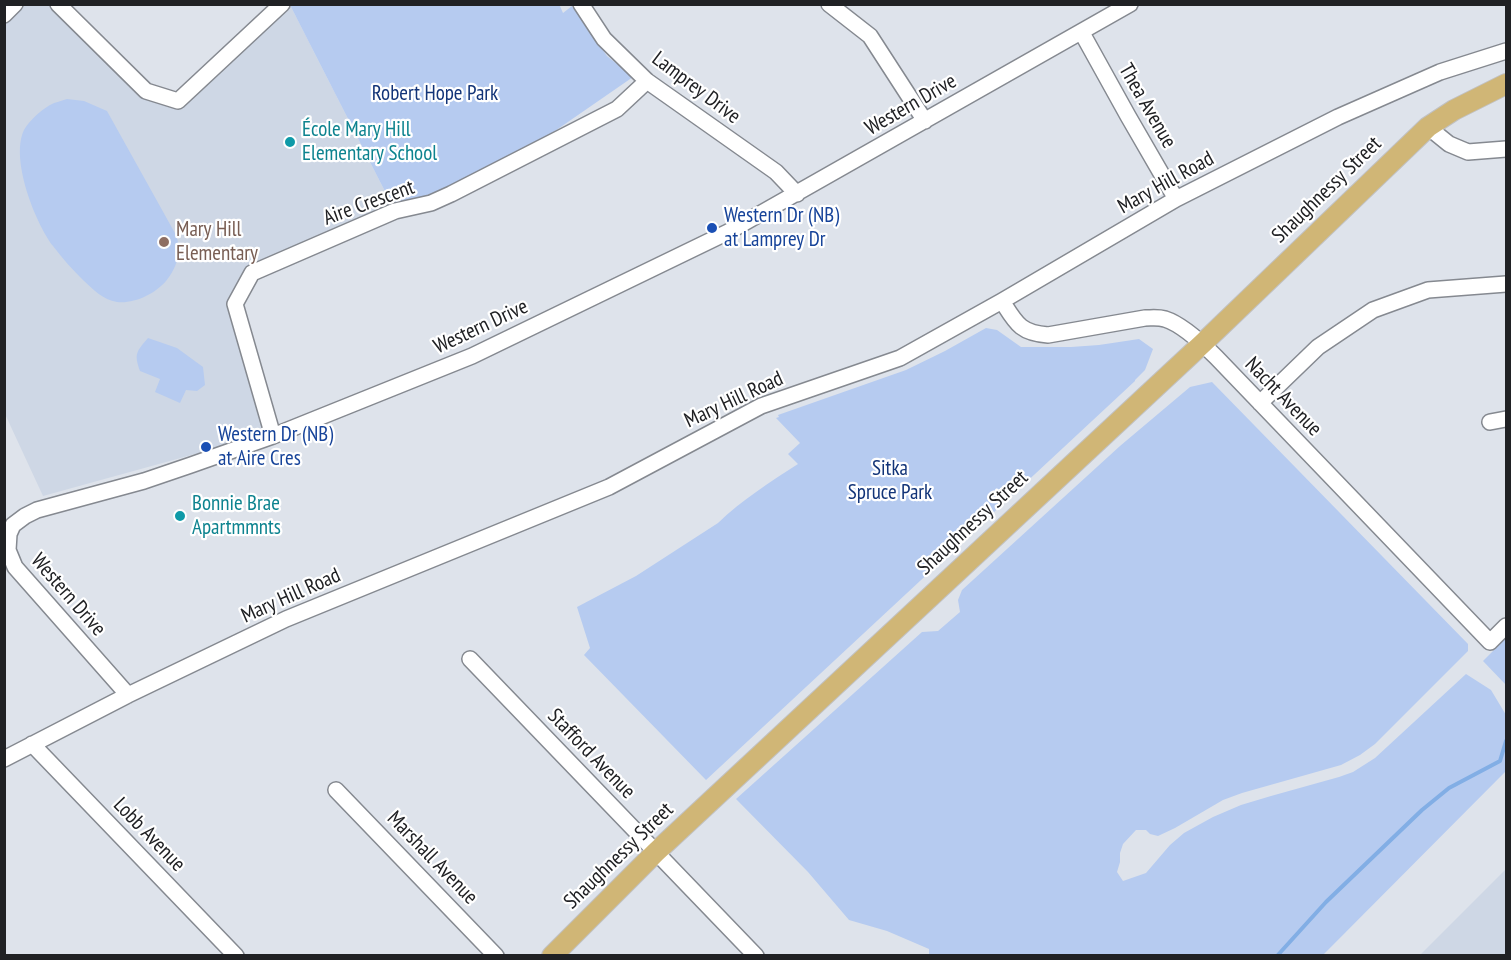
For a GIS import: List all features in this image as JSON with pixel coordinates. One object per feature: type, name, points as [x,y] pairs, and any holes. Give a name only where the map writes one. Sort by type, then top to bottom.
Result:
[{"type":"main road","name":"Shaughnessy Street","points":[[552,956],[656,852],[1202,344],[1428,127],[1454,110],[1506,84]]},
{"type":"street","points":[[4,15],[15,4]]},
{"type":"street","points":[[58,4],[146,91],[178,100],[282,4]]},
{"type":"street","name":"Lamprey Drive","points":[[581,4],[604,39],[647,81],[776,172],[797,194]]},
{"type":"street","points":[[828,4],[870,36],[925,121]]},
{"type":"street","name":"Western Drive","points":[[128,695],[15,567],[9,556],[7,544],[11,529],[20,519],[37,510],[158,477],[273,436],[472,356],[728,232],[1130,4]]},
{"type":"street","name":"Thea Avenue","points":[[1082,33],[1176,199]]},
{"type":"street","name":"Mary Hill Road","points":[[4,759],[128,695],[286,619],[609,487],[761,406],[900,358],[1176,199],[1338,117],[1440,72],[1506,51]]},
{"type":"street","name":"Aire Crescent","points":[[273,436],[235,304],[252,273],[395,211],[431,203],[452,194],[617,109],[647,81]]},
{"type":"street","points":[[1428,127],[1449,144],[1468,152],[1506,149]]},
{"type":"street","points":[[1260,403],[1318,347],[1373,310],[1428,290],[1506,284]]},
{"type":"street","name":"Nacht Avenue","points":[[1002,301],[1014,321],[1026,331],[1036,334],[1048,335],[1156,317],[1168,320],[1202,344],[1490,642],[1506,626]]},
{"type":"street","points":[[1490,422],[1506,419]]},
{"type":"street","name":"Stafford Avenue","points":[[470,659],[756,956]]},
{"type":"street","name":"Lobb Avenue","points":[[32,744],[236,956]]},
{"type":"street","name":"Marshall Avenue","points":[[336,790],[496,956]]},
{"type":"shaded area","name":"Mary Hill Elementary","points":[[15,5],[58,5],[146,91],[178,101],[282,5],[290,5],[395,211],[252,273],[235,304],[271,433],[43,496],[5,414],[4,15]]},
{"type":"shaded area","points":[[1506,869],[1506,955],[1420,955]]},
{"type":"green space","name":"Robert Hope Park","points":[[559,4],[563,13],[572,6],[607,56],[633,77],[552,133],[555,141],[395,211],[290,5]]},
{"type":"green space","points":[[67,99],[84,101],[107,111],[176,235],[179,247],[176,265],[170,276],[156,290],[137,300],[117,302],[103,297],[71,268],[46,235],[26,190],[20,157],[20,142],[24,130],[43,110]]},
{"type":"green space","name":"Sitka Spruce Park","points":[[986,328],[997,330],[1021,347],[1071,347],[1139,339],[1153,349],[1145,370],[1135,381],[706,780],[584,655],[590,648],[577,607],[636,576],[718,523],[746,499],[798,464],[788,454],[800,443],[776,418],[779,417],[778,415],[906,370]]},
{"type":"green space","points":[[148,338],[177,348],[203,367],[205,385],[197,391],[186,390],[180,403],[155,392],[160,379],[140,371],[137,361],[139,350]]},
{"type":"green space","points":[[1212,382],[1468,644],[1468,651],[1375,744],[1360,755],[1341,765],[1223,800],[1158,836],[1146,830],[1136,830],[1123,844],[1120,853],[1117,872],[1123,881],[1146,873],[1170,845],[1184,833],[1213,817],[1241,805],[1353,772],[1375,758],[1466,674],[1491,690],[1506,715],[1506,771],[1323,955],[929,955],[929,949],[887,931],[849,920],[808,872],[736,799],[922,632],[938,631],[960,612],[958,600],[962,590],[1120,446],[1190,387]]},
{"type":"green space","points":[[1506,638],[1506,685],[1483,661]]},
{"type":"waterway","points":[[1277,956],[1326,902],[1422,810],[1449,788],[1500,761],[1506,741]]},
{"type":"place","name":"École Mary Hill Elementary School","points":[[290,142]]},
{"type":"place","name":"Western Dr (NB) at Lamprey Dr","points":[[712,228]]},
{"type":"place","name":"Mary Hill Elementary","points":[[164,242]]},
{"type":"place","name":"Western Dr (NB) at Aire Cres","points":[[206,447]]},
{"type":"place","name":"Bonnie Brae Apartmmnts","points":[[180,516]]}]
